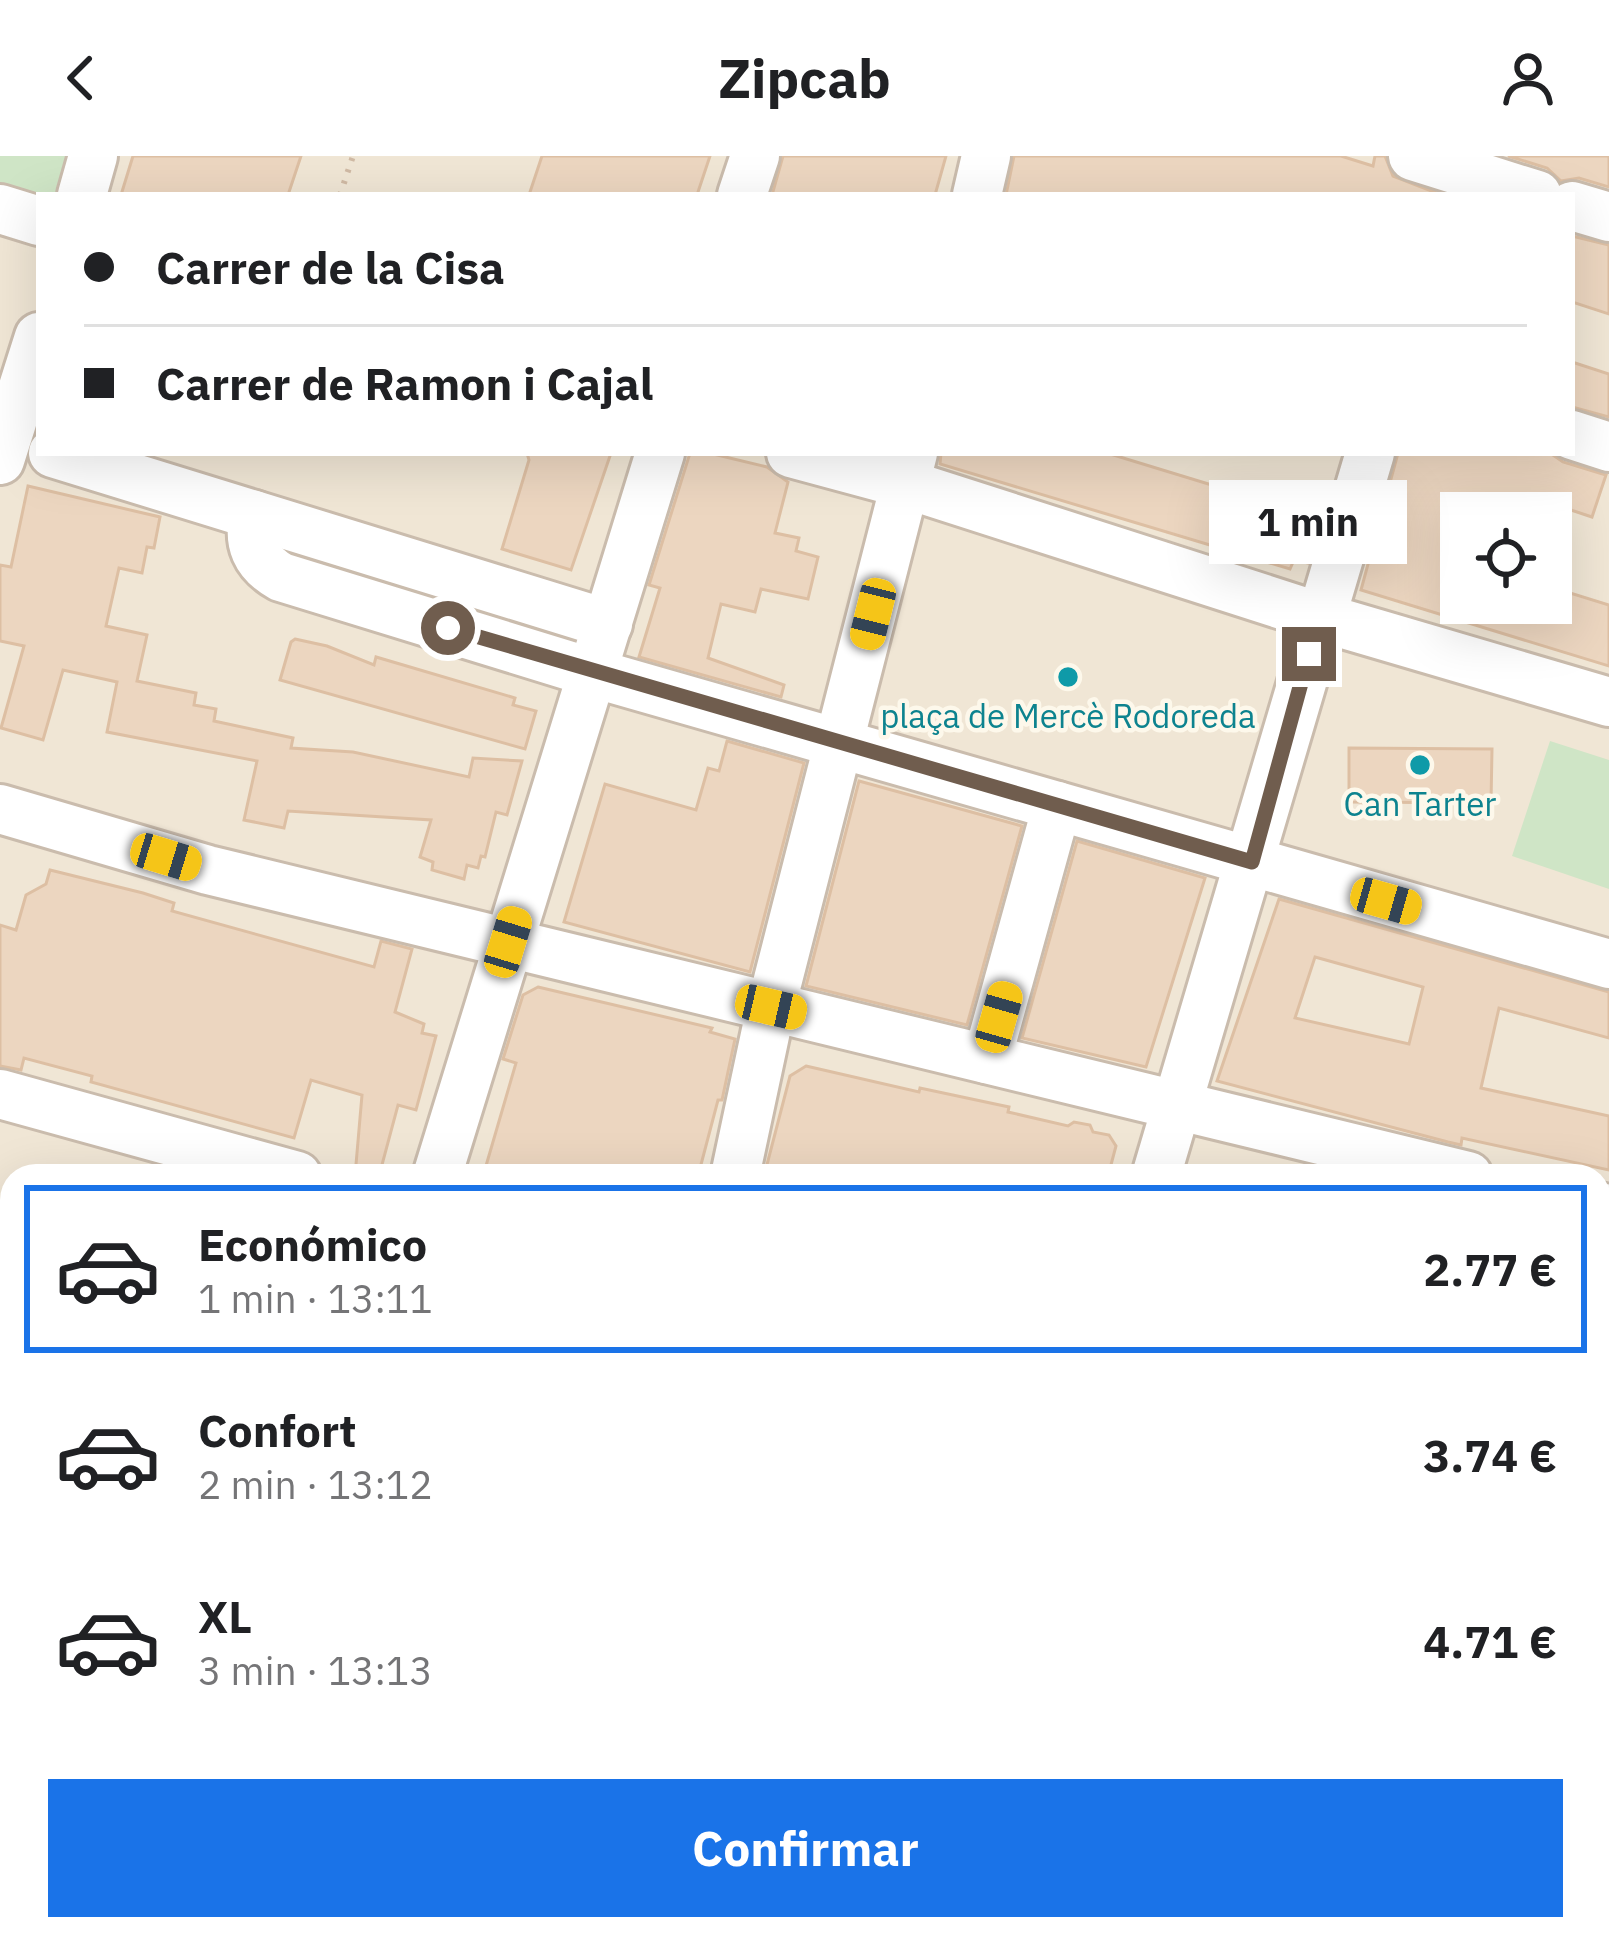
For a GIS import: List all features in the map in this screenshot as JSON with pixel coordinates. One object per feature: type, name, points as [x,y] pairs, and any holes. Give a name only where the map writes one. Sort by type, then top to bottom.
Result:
[{"type":"street","points":[[83,192],[93,156]]},
{"type":"street","points":[[743,192],[755,156]]},
{"type":"street","points":[[978,192],[986,156]]},
{"type":"street","points":[[1440,174],[1524,192]]},
{"type":"street","points":[[1575,207],[1609,218]]},
{"type":"street","points":[[0,209],[36,220]]},
{"type":"street","points":[[12,445],[36,350]]},
{"type":"street","points":[[1575,437],[1609,446]]},
{"type":"street","points":[[63,456],[608,624]]},
{"type":"street","points":[[441,1164],[659,456]]},
{"type":"street","points":[[813,456],[909,469],[1320,617],[1609,702]]},
{"type":"street","points":[[1160,1164],[1369,456]]},
{"type":"street","points":[[737,1164],[771,1007],[909,469]]},
{"type":"street","points":[[254,515],[249,533],[254,551],[281,578],[593,673],[1609,964]]},
{"type":"street","points":[[988,1059],[1057,806]]},
{"type":"street","points":[[0,809],[208,870],[1417,1164]]},
{"type":"street","points":[[0,1094],[254,1164]]},
{"type":"path","points":[[341,192],[352,156]]},
{"type":"shaded area","points":[[0,156],[1609,156],[1609,1164],[0,1164]]},
{"type":"green space","points":[[0,156],[67,156],[56,192],[36,192],[36,203],[0,192]]},
{"type":"green space","points":[[1550,741],[1609,760],[1609,889],[1512,856]]},
{"type":"building","points":[[133,156],[301,156],[289,192],[122,192]]},
{"type":"building","points":[[542,156],[710,156],[698,192],[530,192]]},
{"type":"building","points":[[783,156],[946,156],[936,192],[773,192]]},
{"type":"building","points":[[1014,156],[1341,156],[1373,166],[1375,156],[1385,156],[1393,176],[1434,192],[1007,192]]},
{"type":"building","points":[[1508,156],[1609,156],[1609,187],[1579,178],[1561,181],[1547,168]]},
{"type":"building","points":[[1575,237],[1609,245],[1609,314],[1575,303]]},
{"type":"building","points":[[1575,363],[1609,374],[1609,417],[1575,408]]},
{"type":"building","points":[[528,456],[610,456],[571,570],[502,549]]},
{"type":"building","points":[[689,456],[721,456],[767,467],[788,482],[775,533],[799,538],[796,551],[818,557],[808,599],[761,589],[755,612],[721,604],[708,658],[784,685],[781,697],[639,657],[660,588],[649,585]]},
{"type":"building","points":[[941,456],[1117,456],[1307,514],[1311,504],[1324,507],[1308,563],[1294,560],[1290,569],[940,464]]},
{"type":"building","points":[[1397,456],[1554,456],[1606,475],[1592,517],[1572,510],[1572,492],[1440,492],[1440,614],[1361,590]]},
{"type":"building","points":[[28,486],[160,517],[154,548],[147,547],[142,573],[119,568],[106,626],[147,635],[137,681],[196,693],[194,705],[216,709],[214,721],[293,738],[291,748],[353,752],[469,777],[473,758],[522,761],[507,815],[496,812],[478,868],[467,865],[464,879],[432,870],[433,862],[420,857],[431,820],[288,811],[284,828],[244,820],[257,761],[107,732],[117,682],[63,670],[43,740],[1,728],[24,646],[0,641],[0,565],[11,567]]},
{"type":"building","points":[[1572,594],[1609,605],[1609,666],[1472,624],[1572,624]]},
{"type":"building","points":[[295,639],[374,665],[376,657],[515,698],[513,705],[536,711],[525,749],[280,680]]},
{"type":"building","points":[[727,741],[804,763],[750,972],[564,922],[605,784],[696,810],[708,768],[719,771]]},
{"type":"building","name":"Can Tarter","points":[[1349,748],[1492,749],[1491,803],[1349,802]]},
{"type":"building","points":[[859,781],[1022,826],[967,1025],[806,986]]},
{"type":"building","points":[[1077,841],[1205,878],[1146,1067],[1022,1038]]},
{"type":"building","points":[[50,870],[143,893],[174,903],[172,911],[374,967],[381,941],[412,949],[395,1012],[424,1024],[422,1033],[436,1036],[416,1110],[398,1105],[382,1164],[356,1164],[362,1095],[311,1080],[294,1138],[91,1082],[92,1076],[24,1058],[21,1070],[0,1066],[0,925],[16,930],[26,895],[46,884]]},
{"type":"building","points":[[1279,899],[1609,992],[1609,1038],[1499,1008],[1481,1088],[1609,1116],[1609,1164],[1581,1164],[1462,1138],[1461,1145],[1217,1081]],"holes":[[[1315,957],[1423,987],[1409,1044],[1295,1018]]]},
{"type":"building","points":[[538,987],[712,1028],[710,1032],[735,1039],[701,1164],[487,1164],[516,1063],[503,1059],[523,995]]},
{"type":"building","points":[[806,1066],[1009,1107],[1008,1112],[1068,1126],[1074,1122],[1090,1125],[1093,1132],[1109,1135],[1116,1146],[1111,1164],[767,1164],[790,1076]]},
{"type":"place","name":"plaça de Mercè Rodoreda","points":[[1068,677]]},
{"type":"place","name":"Can Tarter","points":[[1420,765]]},
{"type":"route","points":[[448,628],[1252,862],[1309,654]]}]
